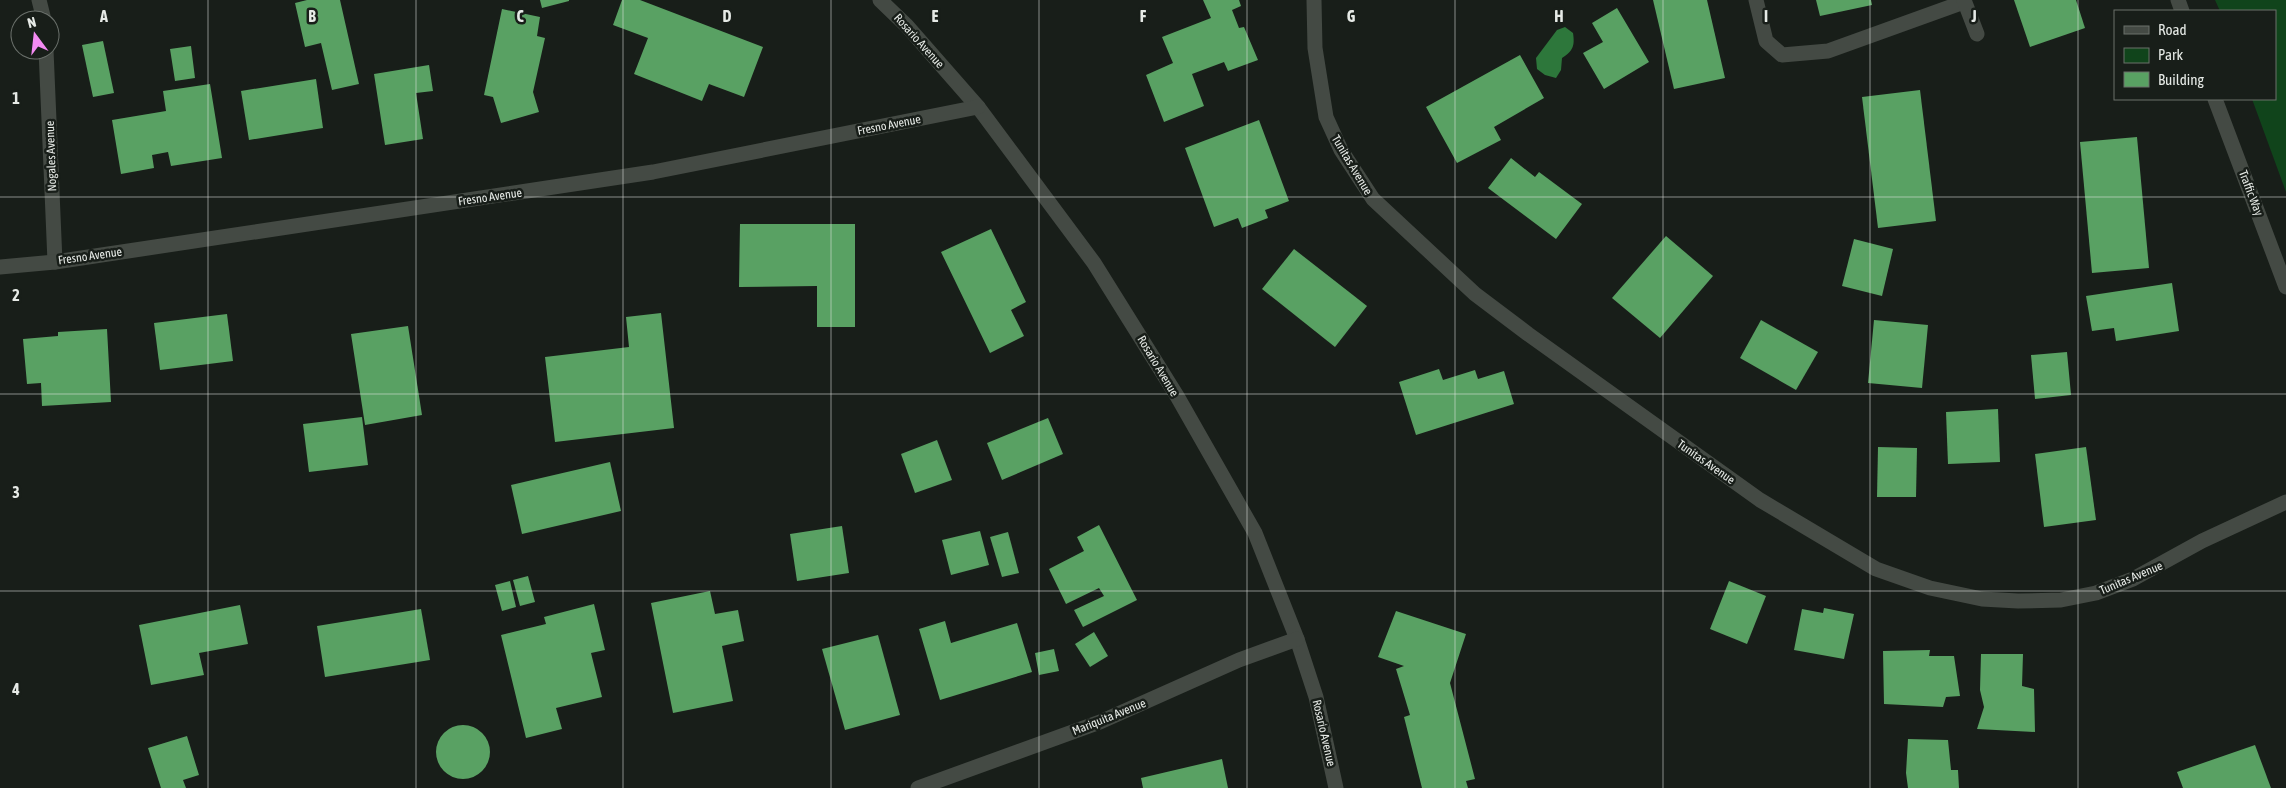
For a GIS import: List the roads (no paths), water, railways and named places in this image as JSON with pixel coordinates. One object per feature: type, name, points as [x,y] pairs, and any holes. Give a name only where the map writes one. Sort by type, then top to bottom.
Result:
[{"type":"street","name":"Rosario Avenue","points":[[880,0],[907,26],[978,107],[1094,263],[1176,396],[1256,533],[1297,639],[1316,697],[1336,788]]},
{"type":"street","name":"Tunitas Avenue","points":[[1314,0],[1315,48],[1326,117],[1341,150],[1373,199],[1475,294],[1528,334],[1760,500],[1876,569],[1930,588],[1982,599],[2018,601],[2060,600],[2096,593],[2133,579],[2168,562],[2202,541],[2286,502]]},
{"type":"street","points":[[1756,0],[1766,41],[1782,55],[1828,51],[1964,1],[1977,34]]},
{"type":"street","name":"Nogales Avenue","points":[[46,60],[55,262]]},
{"type":"street","name":"Traffic Way","points":[[2215,100],[2286,287]]},
{"type":"street","name":"Fresno Avenue","points":[[0,267],[55,262],[653,172],[978,107]]},
{"type":"street","name":"Mariquita Avenue","points":[[918,788],[1100,722],[1240,660],[1297,639]]}]
